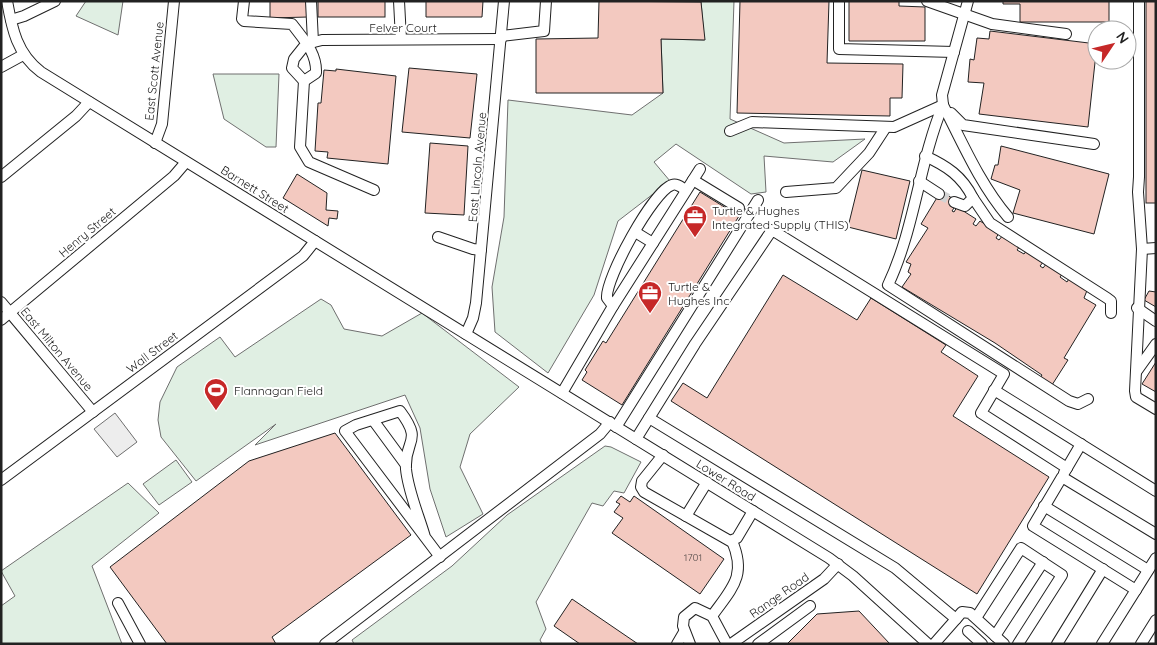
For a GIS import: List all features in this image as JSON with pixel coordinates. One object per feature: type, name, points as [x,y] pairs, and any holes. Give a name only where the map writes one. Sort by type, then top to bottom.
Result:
[{"type":"street","points":[[1,67],[23,55],[16,41],[7,1]]},
{"type":"street","points":[[11,20],[55,1]]},
{"type":"street","name":"East Scott Avenue","points":[[155,142],[162,124],[174,1]]},
{"type":"street","points":[[244,1],[242,18],[244,21],[292,24],[310,43]]},
{"type":"street","points":[[304,81],[316,73],[316,59],[310,43],[311,1]]},
{"type":"street","points":[[399,1],[401,39]]},
{"type":"street","name":"East Lincoln Avenue","points":[[466,334],[475,311],[504,1]]},
{"type":"street","name":"Felver Court","points":[[310,43],[322,40],[501,37],[544,31],[546,1]]},
{"type":"street","points":[[839,1],[839,49],[954,52]]},
{"type":"street","points":[[927,1],[965,12],[992,24],[1066,34]]},
{"type":"street","points":[[968,1],[942,96],[943,105],[993,200],[1008,217]]},
{"type":"street","points":[[1139,1],[1140,178],[1138,192],[1142,249],[1138,308],[1136,397],[1156,408]]},
{"type":"street","points":[[310,43],[294,59],[292,68],[304,81],[300,147],[309,162],[374,190]]},
{"type":"street","name":"Barnett Street","points":[[23,55],[41,72],[498,354]]},
{"type":"street","points":[[1,177],[76,116],[89,102]]},
{"type":"street","points":[[730,131],[752,122],[894,127],[943,105]]},
{"type":"street","points":[[943,105],[963,126],[1094,144]]},
{"type":"street","points":[[943,105],[931,134],[899,262],[888,285],[1069,401],[1078,404],[1088,399]]},
{"type":"street","points":[[786,192],[836,188],[869,153],[886,127]]},
{"type":"street","points":[[925,156],[941,163],[960,177],[990,223],[1107,298],[1111,301],[1111,313]]},
{"type":"street","name":"Henry Street","points":[[1,320],[174,176],[186,162]]},
{"type":"street","points":[[562,393],[613,306],[700,169]]},
{"type":"street","points":[[693,180],[738,208]]},
{"type":"street","points":[[919,181],[939,194]]},
{"type":"street","points":[[613,306],[607,298],[609,283],[635,232],[653,204],[670,186],[676,185],[686,190]]},
{"type":"street","points":[[954,202],[965,206],[973,198]]},
{"type":"street","points":[[325,644],[613,424],[758,200]]},
{"type":"street","points":[[636,439],[715,313],[772,230],[1004,374],[980,413],[1156,534]]},
{"type":"street","points":[[635,232],[653,243]]},
{"type":"street","points":[[438,237],[481,250]]},
{"type":"street","name":"Wall Street","points":[[1,480],[303,256],[315,241]]},
{"type":"street","points":[[1142,249],[1156,248]]},
{"type":"street","name":"East Milton Avenue","points":[[1,302],[93,412]]},
{"type":"street","points":[[1138,308],[1156,321]]},
{"type":"street","points":[[1136,372],[1156,344]]},
{"type":"street","name":"Lower Road","points":[[498,354],[838,564],[928,644]]},
{"type":"street","points":[[994,390],[1156,491]]},
{"type":"street","points":[[406,465],[413,432],[400,411],[356,424],[346,431],[440,557]]},
{"type":"street","points":[[649,418],[895,568],[956,619]]},
{"type":"street","points":[[373,420],[406,465],[425,537]]},
{"type":"street","points":[[1081,444],[1033,526],[1136,590]]},
{"type":"street","points":[[663,455],[642,481],[641,487],[644,492],[732,541],[740,566],[734,585],[712,616]]},
{"type":"street","points":[[686,516],[707,482]]},
{"type":"street","points":[[1044,506],[1148,570]]},
{"type":"street","points":[[732,541],[737,538],[753,511]]},
{"type":"street","points":[[976,618],[1021,548],[1062,574],[1018,644]]},
{"type":"street","points":[[1102,644],[1156,558]]},
{"type":"street","points":[[996,636],[1043,562]]},
{"type":"street","name":"Range Road","points":[[731,644],[824,579],[838,564]]},
{"type":"street","points":[[1057,644],[1103,569]]},
{"type":"street","points":[[118,603],[140,644]]},
{"type":"street","points":[[758,644],[810,606]]},
{"type":"street","points":[[690,644],[684,632],[684,618],[695,608],[712,616],[726,644]]},
{"type":"street","points":[[934,644],[962,612],[970,613],[1004,644]]},
{"type":"street","points":[[1141,644],[1156,620]]},
{"type":"street","points":[[968,631],[982,644]]},
{"type":"street","points":[[676,644],[684,632]]},
{"type":"green space","points":[[86,1],[123,1],[118,35],[76,16]]},
{"type":"green space","points":[[701,1],[734,1],[730,119],[784,143],[865,139],[833,162],[764,156],[766,192],[751,194],[676,144],[654,162],[670,181],[618,221],[594,295],[548,373],[495,332],[492,287],[504,217],[508,100],[632,115],[663,93],[661,39],[704,40]]},
{"type":"green space","points":[[213,74],[279,74],[276,147],[266,147],[224,119]]},
{"type":"green space","points":[[321,299],[331,305],[344,329],[382,336],[422,313],[519,387],[470,434],[460,467],[483,514],[446,537],[430,489],[420,428],[405,395],[255,445],[276,424],[196,481],[161,437],[158,420],[160,402],[177,367],[220,337],[235,357]]},
{"type":"green space","points":[[605,446],[611,447],[641,462],[624,493],[614,491],[603,506],[592,503],[536,602],[546,629],[540,640],[542,644],[354,644],[352,640],[452,566],[507,515]]},
{"type":"green space","points":[[176,460],[192,482],[159,505],[143,484]]},
{"type":"green space","points":[[128,483],[159,513],[92,566],[122,644],[1,644],[1,606],[15,596],[1,571]]},
{"type":"shaded area","points":[[115,413],[137,442],[117,457],[94,429]]},
{"type":"building","points":[[270,1],[308,1],[308,17],[270,18]]},
{"type":"building","points":[[318,1],[385,1],[385,17],[318,17]]},
{"type":"building","points":[[426,1],[483,1],[482,17],[426,17]]},
{"type":"building","points":[[599,1],[701,2],[705,40],[661,39],[663,93],[536,93],[536,39],[598,38]]},
{"type":"building","points":[[740,1],[829,1],[827,63],[903,64],[902,98],[890,98],[890,116],[737,113]]},
{"type":"building","points":[[849,1],[899,1],[899,6],[925,7],[925,41],[849,41]]},
{"type":"building","points":[[1003,1],[1109,1],[1109,20],[1087,20],[1087,22],[1020,22],[1020,4],[1003,4]]},
{"type":"building","points":[[1146,1],[1156,1],[1156,203],[1146,203]]},
{"type":"building","points":[[990,31],[1087,43],[1087,70],[1094,70],[1088,127],[979,114],[984,83],[968,82],[970,59],[974,60],[977,38],[989,39]]},
{"type":"building","points":[[409,68],[477,74],[470,138],[402,132]]},
{"type":"building","points":[[336,69],[396,76],[388,164],[327,158],[328,152],[315,151],[318,103],[321,103],[324,70],[336,71]]},
{"type":"building","points":[[430,143],[468,146],[464,215],[425,213]]},
{"type":"building","points":[[1001,146],[1109,174],[1094,234],[1013,213],[1020,190],[991,179],[995,165],[998,165]]},
{"type":"building","points":[[862,170],[910,181],[896,239],[848,227]]},
{"type":"building","points":[[297,174],[327,193],[326,210],[338,211],[337,219],[329,218],[328,226],[283,198]]},
{"type":"building","points":[[941,191],[955,200],[951,206],[954,208],[952,211],[954,212],[957,207],[976,219],[973,224],[976,226],[980,221],[999,233],[996,238],[999,240],[1003,235],[1020,246],[1017,250],[1024,254],[1027,250],[1044,261],[1040,266],[1043,268],[1047,263],[1063,273],[1060,277],[1067,282],[1070,277],[1088,288],[1084,298],[1096,305],[1064,358],[1068,360],[1052,385],[1040,378],[1042,375],[995,343],[902,287],[911,274],[908,272],[911,264],[906,262],[928,228],[921,224]]},
{"type":"building","points":[[700,192],[739,216],[622,405],[582,380],[587,372],[585,370],[603,341],[606,343]]},
{"type":"building","points":[[783,275],[857,320],[871,298],[946,345],[941,352],[978,376],[953,416],[1049,477],[977,594],[671,401],[683,383],[707,398]]},
{"type":"building","points":[[1149,291],[1156,292],[1156,307],[1144,300]]},
{"type":"building","points":[[1156,362],[1156,392],[1142,384]]},
{"type":"building","points":[[335,433],[411,535],[272,637],[276,644],[167,644],[110,567],[249,461]]},
{"type":"building","points":[[621,496],[630,502],[634,496],[724,559],[700,594],[612,533],[623,518],[614,512],[620,504],[616,502]]},
{"type":"building","points":[[572,599],[638,644],[580,644],[554,626]]},
{"type":"building","points":[[859,611],[890,644],[787,644],[817,614]]},
{"type":"tunnel","points":[[939,194],[954,202]]},
{"type":"place","name":"Turtle & Hughes Integrated Supply (THIS)","points":[[695,238]]},
{"type":"place","name":"Turtle & Hughes Inc","points":[[650,314]]},
{"type":"place","name":"Flannagan Field","points":[[216,411]]}]
